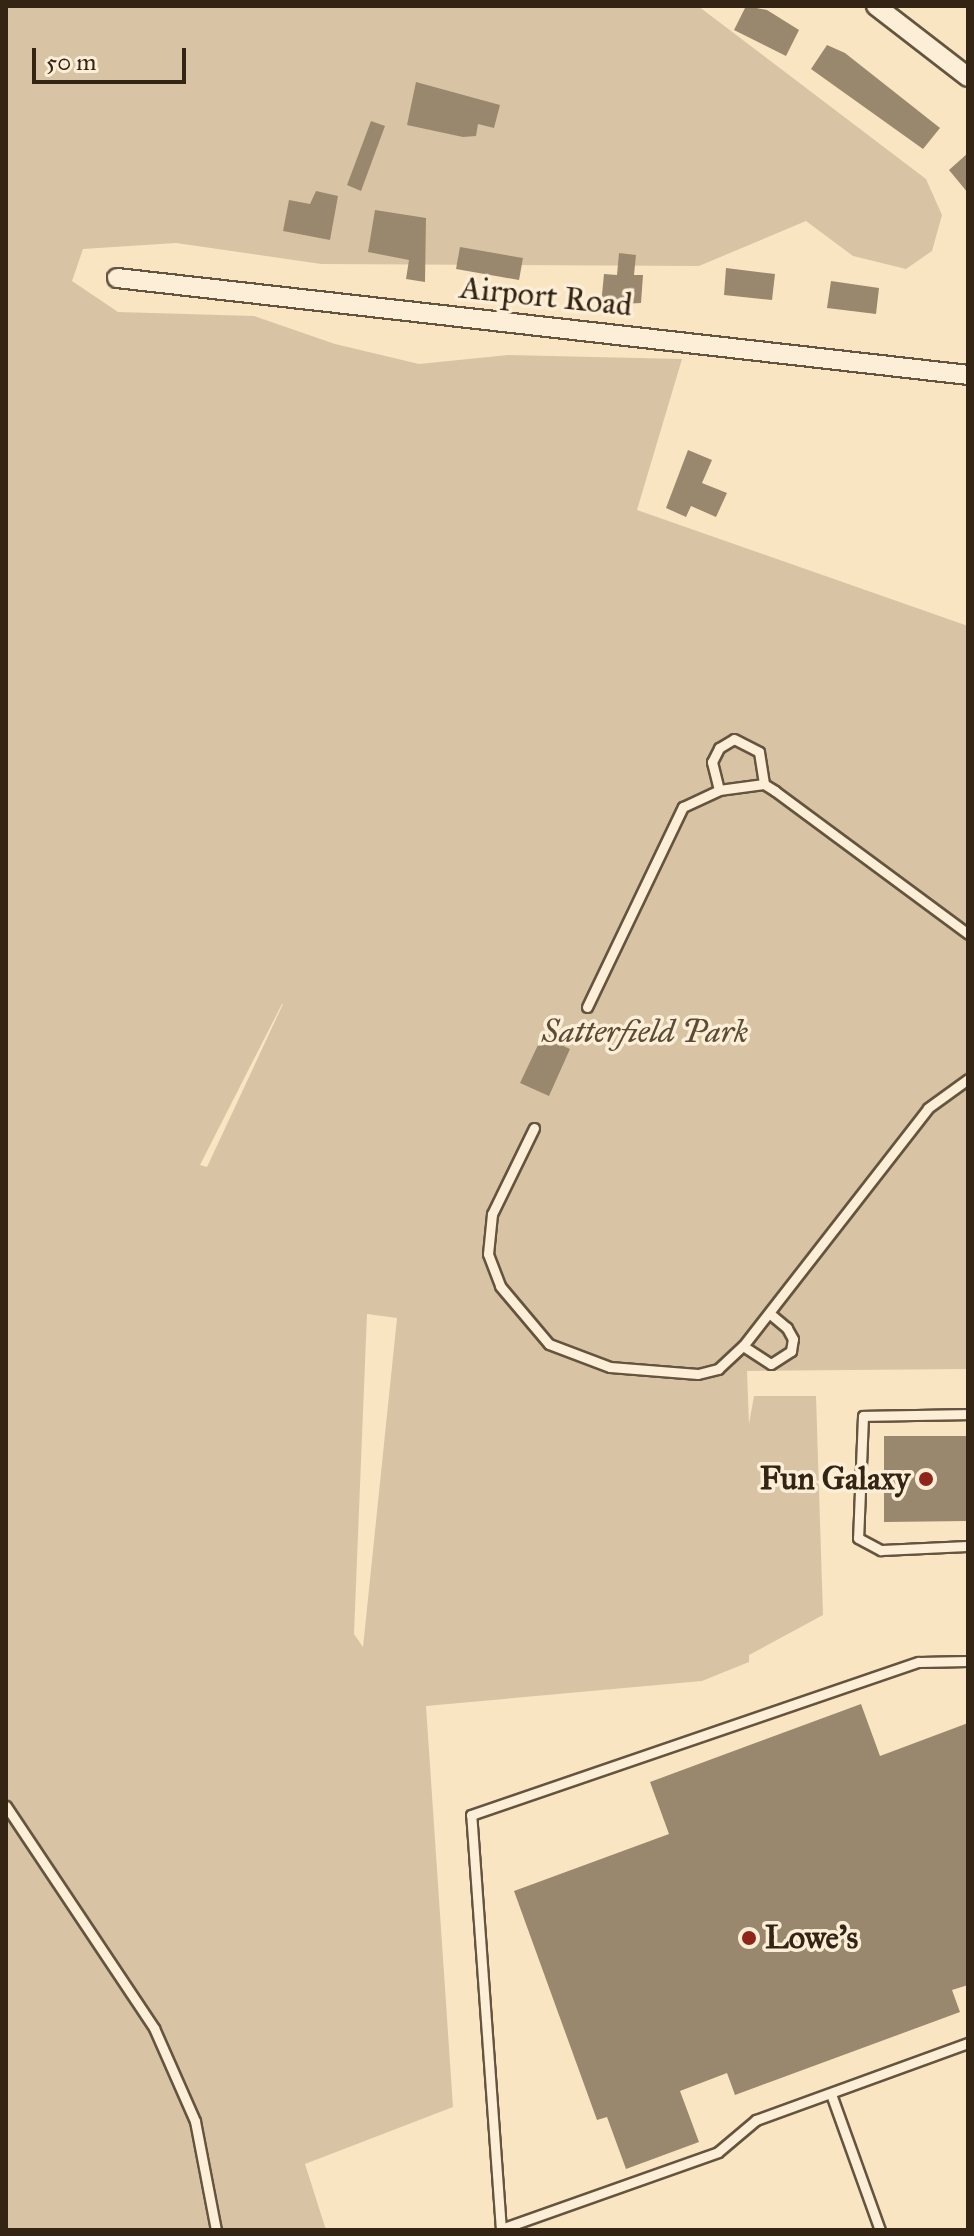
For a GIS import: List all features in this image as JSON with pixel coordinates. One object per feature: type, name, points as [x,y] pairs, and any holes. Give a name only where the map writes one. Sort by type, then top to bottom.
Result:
[{"type":"street","points":[[876,6],[968,77]]},
{"type":"street","name":"Airport Road","points":[[117,278],[968,375]]},
{"type":"lane","points":[[719,790],[712,762],[719,748],[734,739],[759,752],[764,784]]},
{"type":"lane","points":[[587,1007],[683,807],[719,790],[764,784],[968,934]]},
{"type":"lane","points":[[534,1128],[492,1214],[488,1254],[500,1286],[549,1344],[610,1367],[698,1374],[718,1369],[743,1346],[928,1108],[967,1081]]},
{"type":"lane","points":[[743,1346],[771,1364],[791,1351],[793,1339],[787,1328],[769,1313]]},
{"type":"lane","points":[[968,1414],[863,1416],[858,1538],[881,1550],[968,1546]]},
{"type":"lane","points":[[968,1661],[919,1662],[471,1815],[501,2230],[718,2152],[756,2120],[968,2043]]},
{"type":"lane","points":[[6,1806],[154,2028],[195,2121],[216,2230]]},
{"type":"lane","points":[[831,2094],[880,2230]]},
{"type":"green space","name":"Satterfield Park","points":[[6,6],[698,6],[926,179],[942,215],[932,251],[906,269],[853,256],[806,221],[699,266],[321,264],[176,243],[83,249],[72,281],[118,312],[254,316],[335,344],[419,364],[508,355],[682,359],[637,510],[968,626],[968,1369],[747,1371],[749,1424],[754,1396],[816,1396],[823,1615],[749,1655],[749,1662],[702,1681],[426,1706],[453,2107],[305,2164],[326,2230],[6,2230]],"holes":[[[282,1004],[207,1167],[200,1165]],[[367,1314],[397,1318],[363,1647],[354,1634]]]},
{"type":"building","points":[[746,6],[767,10],[799,30],[786,56],[734,30]]},
{"type":"building","points":[[827,45],[845,53],[940,128],[923,149],[811,69]]},
{"type":"building","points":[[416,82],[500,105],[494,128],[478,124],[476,136],[463,137],[407,125]]},
{"type":"building","points":[[371,121],[385,126],[361,191],[347,185]]},
{"type":"building","points":[[968,153],[968,193],[949,170]]},
{"type":"building","points":[[316,191],[338,196],[330,240],[283,231],[289,200],[310,204]]},
{"type":"building","points":[[375,210],[426,218],[425,282],[406,279],[409,260],[368,252]]},
{"type":"building","points":[[460,247],[523,258],[519,280],[456,269]]},
{"type":"building","points":[[619,253],[636,255],[634,275],[643,275],[641,303],[601,305],[604,274],[617,275]]},
{"type":"building","points":[[726,268],[775,274],[772,300],[724,295]]},
{"type":"building","points":[[831,281],[879,288],[876,314],[827,308]]},
{"type":"building","points":[[688,450],[712,460],[702,483],[727,493],[716,517],[691,506],[686,517],[666,508]]},
{"type":"building","points":[[547,1026],[564,1033],[559,1044],[570,1049],[549,1096],[520,1083]]},
{"type":"building","name":"Fun Galaxy","points":[[884,1436],[968,1436],[968,1521],[884,1522]]},
{"type":"building","name":"Lowe's","points":[[861,1704],[880,1756],[968,1723],[968,1985],[952,1990],[960,2012],[735,2095],[727,2073],[680,2091],[699,2142],[626,2169],[607,2117],[597,2120],[514,1891],[669,1834],[650,1782]]},
{"type":"place","name":"Fun Galaxy","points":[[926,1479]]},
{"type":"place","name":"Lowe's","points":[[749,1938]]}]
